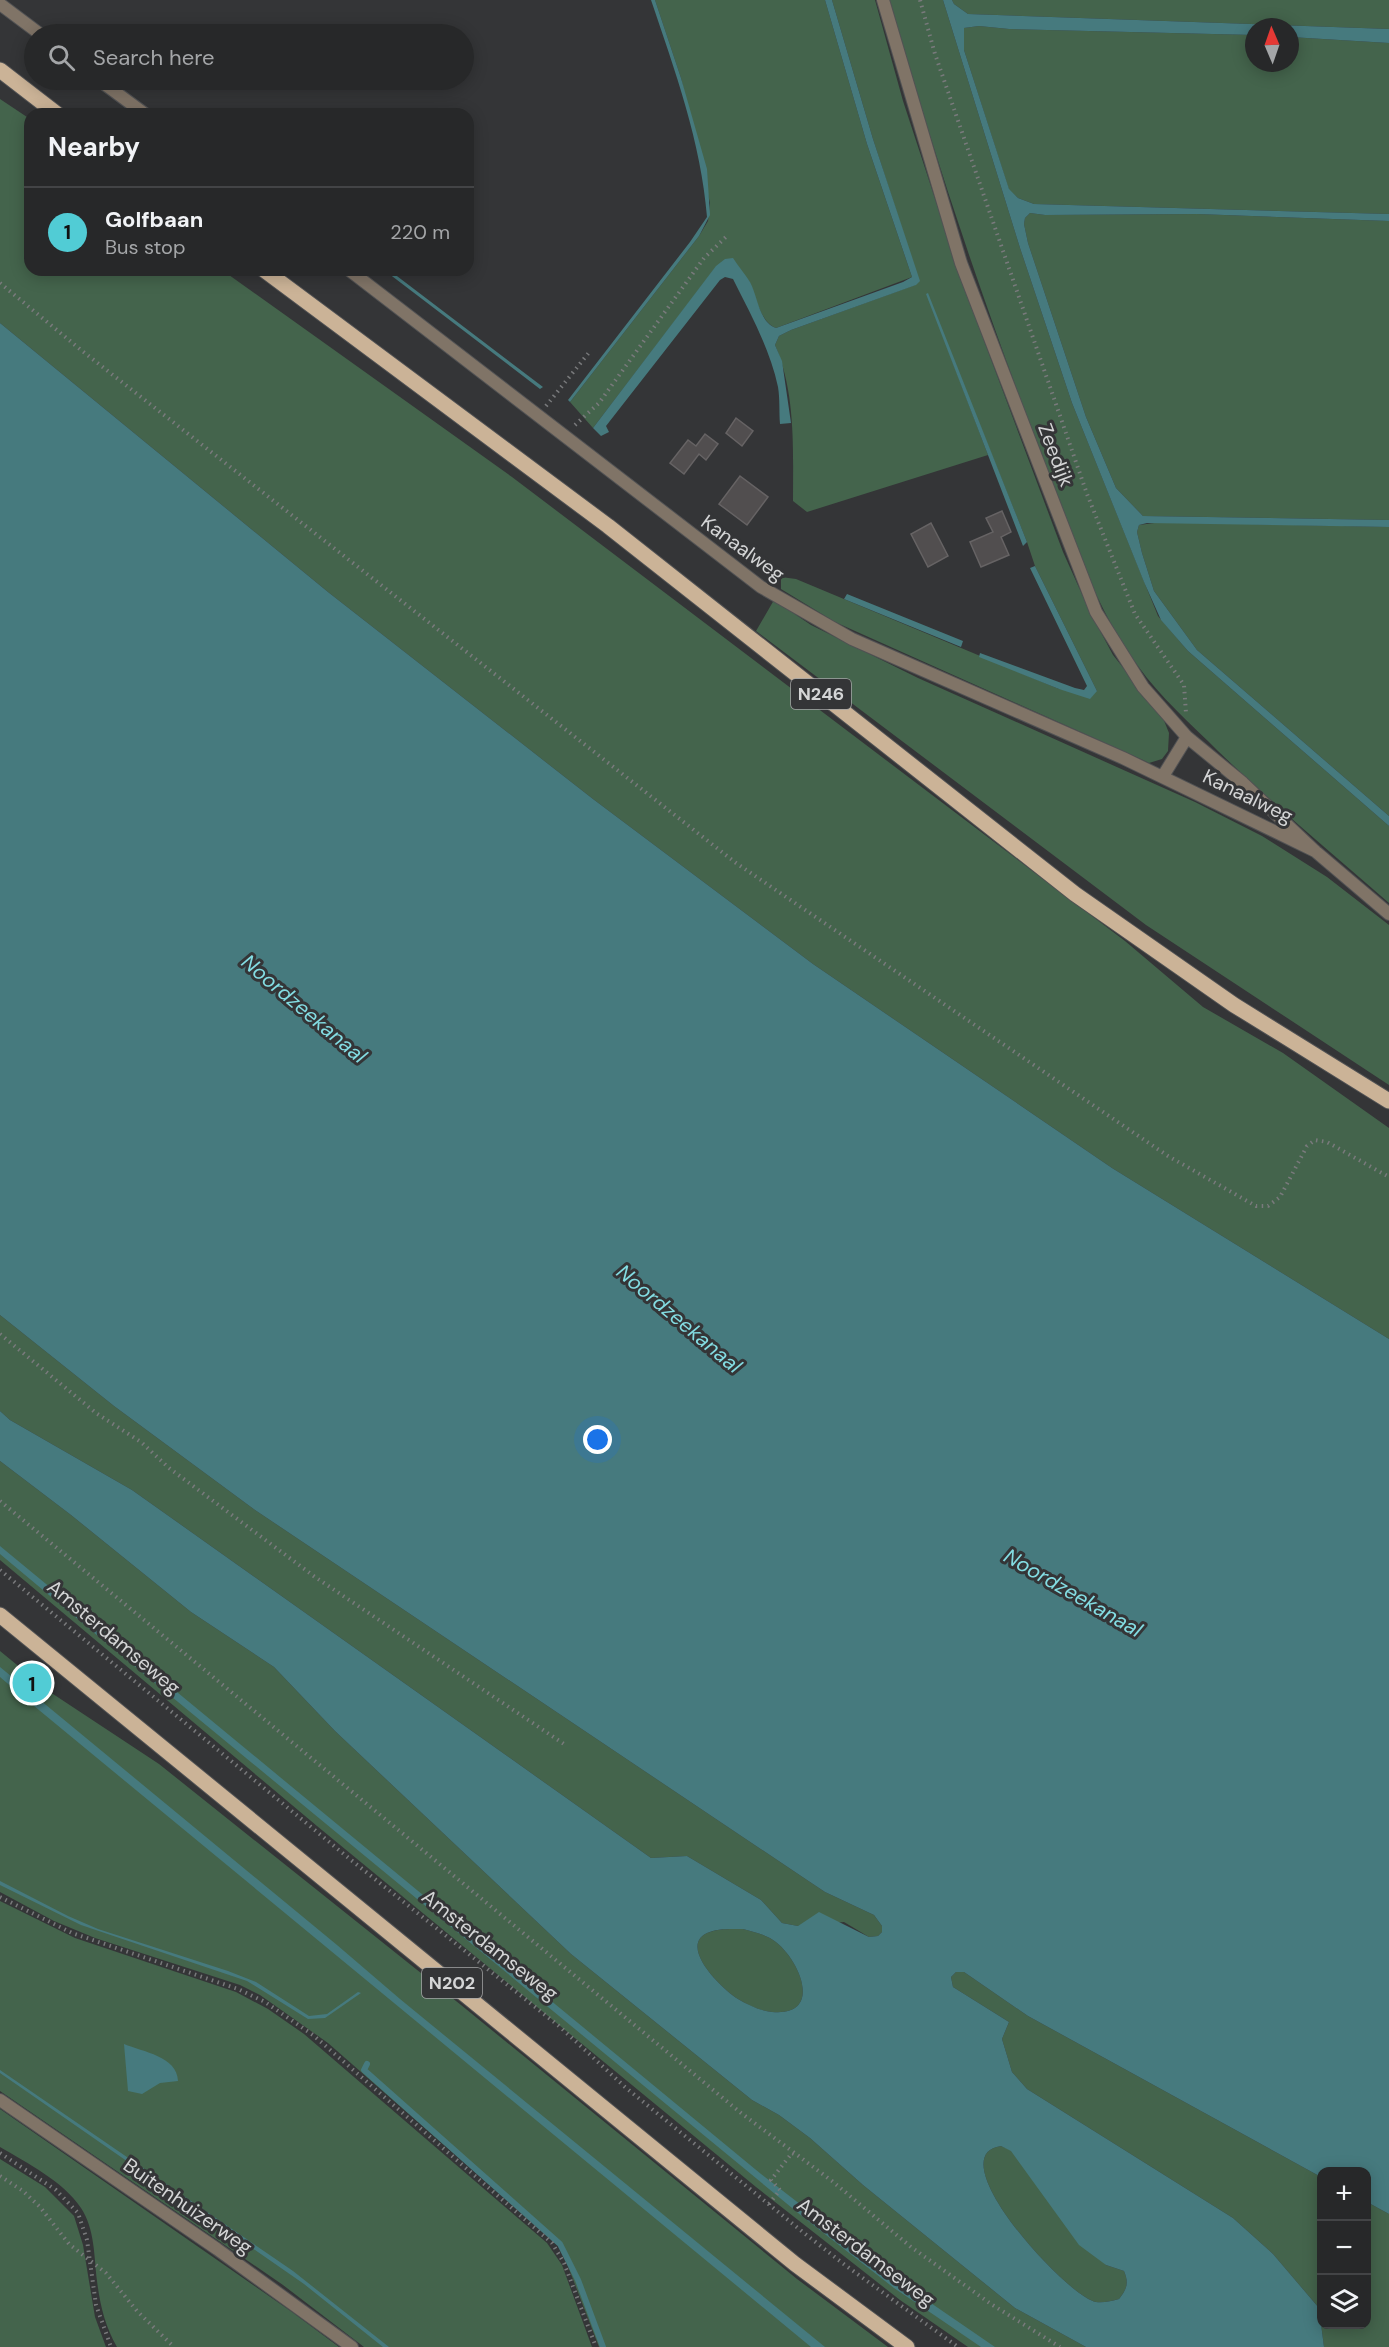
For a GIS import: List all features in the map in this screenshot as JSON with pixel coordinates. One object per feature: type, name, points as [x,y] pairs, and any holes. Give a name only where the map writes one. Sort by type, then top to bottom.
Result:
[{"type":"main road","points":[[0,70],[24,89]]},
{"type":"main road","points":[[26,90],[49,108]]},
{"type":"main road","name":"N246","points":[[272,276],[608,526],[1075,894],[1234,1005],[1389,1101]]},
{"type":"main road","name":"N202","points":[[0,1615],[767,2241],[907,2347]]},
{"type":"street","name":"Zeedijk","points":[[883,0],[961,263],[1096,612],[1143,687],[1187,737],[1243,783],[1315,852]]},
{"type":"street","points":[[0,4],[27,24]]},
{"type":"street","points":[[113,90],[137,108]]},
{"type":"street","name":"Kanaalweg","points":[[357,276],[761,588],[852,639],[1163,776],[1315,852]]},
{"type":"street","points":[[1163,776],[1187,737]]},
{"type":"street","points":[[1315,852],[1389,914]]},
{"type":"street","name":"Buitenhuizerweg","points":[[0,2100],[217,2249],[352,2347]]},
{"type":"path","points":[[920,0],[935,54],[1087,494],[1135,614],[1184,685],[1187,737]]},
{"type":"path","points":[[563,435],[599,403],[704,258],[728,235]]},
{"type":"path","points":[[0,283],[90,358],[736,863],[1168,1156],[1256,1206],[1268,1206],[1280,1197],[1307,1146],[1315,1140],[1327,1142],[1389,1177]]},
{"type":"path","points":[[538,416],[591,350]]},
{"type":"path","points":[[0,1334],[96,1413],[141,1442],[169,1468],[315,1577],[564,1744]]},
{"type":"path","points":[[0,1501],[741,2113],[832,2181],[911,2247],[991,2304],[1060,2347]]},
{"type":"path","name":"Amsterdamseweg","points":[[0,1570],[351,1860],[559,2026],[625,2087],[769,2204],[845,2265],[958,2347]]},
{"type":"path","points":[[0,1897],[80,1936],[238,1989],[265,2002],[313,2036],[552,2243],[564,2263],[596,2347]]},
{"type":"path","points":[[0,2153],[56,2190],[78,2213],[84,2226],[96,2305],[111,2347]]},
{"type":"path","points":[[769,2204],[780,2190],[771,2180],[792,2153],[802,2161]]},
{"type":"path","points":[[0,2176],[23,2191],[40,2207],[69,2244],[106,2273],[137,2312],[174,2347]]},
{"type":"green space","points":[[655,0],[825,0],[867,144],[912,277],[776,328],[762,314],[749,281],[716,267],[593,428],[570,402],[699,236],[708,221],[710,203],[681,78]]},
{"type":"green space","points":[[832,0],[875,0],[903,101],[964,287],[1063,552],[1090,612],[1113,655],[1163,718],[1169,733],[1168,751],[1162,759],[1149,763],[835,622],[781,589],[781,577],[796,579],[1059,689],[1097,691],[1035,566],[927,294],[988,455],[807,512],[793,501],[792,422],[787,382],[775,345],[779,336],[915,285],[919,281],[873,139]]},
{"type":"green space","points":[[889,0],[943,0],[1020,248],[1072,403],[1158,616],[1188,651],[1389,826],[1389,903],[1260,790],[1176,710],[1138,666],[1107,616],[1071,536],[999,342],[941,172]]},
{"type":"green space","points":[[952,0],[1389,0],[1389,29],[1299,26],[1299,18],[1245,18],[1245,24],[968,14]]},
{"type":"green space","points":[[979,26],[1009,29],[1245,35],[1245,72],[1299,72],[1299,38],[1389,43],[1389,214],[1034,204],[1018,198],[1009,190],[964,50],[964,28]]},
{"type":"green space","points":[[0,99],[24,115],[24,276],[230,276],[512,477],[1125,941],[1203,1007],[1283,1053],[1389,1128],[1389,1339],[1112,1168],[813,964],[593,799],[328,592],[0,323]]},
{"type":"green space","points":[[1030,213],[1045,215],[1197,214],[1389,221],[1389,520],[1143,516],[1116,488],[1086,417],[1028,243],[1024,224],[1025,218]]},
{"type":"green space","points":[[1162,522],[1389,527],[1389,816],[1197,650],[1154,591],[1142,553],[1137,532],[1139,525]]},
{"type":"green space","points":[[774,600],[811,625],[918,678],[1195,802],[1262,836],[1327,877],[1389,925],[1389,1085],[1146,925],[756,631]]},
{"type":"green space","points":[[0,1315],[114,1406],[255,1510],[825,1892],[874,1915],[882,1926],[882,1932],[878,1936],[869,1937],[844,1922],[798,1926],[782,1923],[761,1900],[687,1856],[651,1858],[132,1490],[10,1420],[0,1411]]},
{"type":"green space","points":[[0,1461],[191,1612],[274,1667],[335,1731],[571,1954],[752,2100],[779,2115],[810,2138],[863,2185],[1015,2308],[1086,2347],[968,2347],[900,2300],[756,2187],[317,1826],[0,1560]]},
{"type":"green space","points":[[0,1651],[50,1692],[159,1764],[461,2005],[797,2279],[888,2347],[599,2347],[558,2245],[328,2043],[260,1995],[240,1985],[95,1938],[54,1921],[0,1892]]},
{"type":"green space","points":[[0,1901],[75,1938],[236,1992],[268,2009],[304,2034],[547,2243],[562,2265],[592,2347],[364,2347],[283,2285],[0,2091]]},
{"type":"green space","points":[[743,1929],[773,1940],[791,1959],[802,1984],[802,1996],[798,2005],[788,2011],[772,2012],[754,2007],[731,1994],[706,1968],[700,1958],[699,1939],[716,1930]]},
{"type":"green space","points":[[956,1972],[964,1972],[1028,2016],[1317,2175],[1317,2306],[1273,2254],[1233,2218],[1027,2089],[1012,2072],[1002,2039],[1009,2022],[953,1987],[951,1977]]},
{"type":"green space","points":[[0,2109],[339,2347],[117,2347],[101,2307],[93,2243],[86,2216],[65,2189],[33,2166],[0,2147]]},
{"type":"green space","points":[[1001,2146],[1011,2150],[1106,2265],[1124,2271],[1126,2286],[1119,2299],[1096,2302],[1081,2294],[1036,2253],[1014,2226],[995,2198],[985,2173],[986,2155]]},
{"type":"green space","points":[[0,2159],[45,2187],[74,2216],[83,2245],[95,2317],[106,2347],[0,2347]]},
{"type":"green space","points":[[1371,2204],[1389,2214],[1389,2347],[1324,2347],[1322,2329],[1371,2329]]},
{"type":"water","points":[[651,0],[655,0],[681,78],[707,169],[710,215],[699,236],[570,402],[568,400],[707,217],[693,134],[678,80]]},
{"type":"water","points":[[825,0],[832,0],[873,139],[920,281],[916,285],[779,336],[775,345],[782,361],[791,423],[780,424],[778,387],[770,359],[733,279],[725,277],[720,280],[606,426],[609,432],[601,436],[593,428],[716,266],[725,259],[733,258],[750,282],[762,315],[770,325],[776,328],[912,277],[867,144]]},
{"type":"water","points":[[943,0],[952,0],[968,14],[1245,24],[1245,35],[1009,29],[979,26],[964,28],[964,50],[1009,189],[1018,198],[1034,204],[1389,214],[1389,221],[1197,214],[1045,215],[1030,213],[1025,218],[1024,224],[1028,243],[1086,417],[1116,488],[1143,516],[1389,520],[1389,527],[1147,523],[1139,525],[1137,532],[1154,591],[1197,650],[1389,816],[1389,826],[1188,651],[1161,620],[1072,403],[1020,248]]},
{"type":"water","points":[[1299,26],[1389,29],[1389,43],[1299,38]]},
{"type":"water","points":[[392,276],[397,276],[543,387],[540,389]]},
{"type":"water","points":[[928,293],[1027,542],[1023,546],[926,294]]},
{"type":"water","name":"Noordzeekanaal","points":[[0,323],[328,592],[593,799],[813,964],[1112,1168],[1389,1339],[1389,2214],[1371,2204],[1371,2167],[1317,2167],[1317,2175],[1028,2016],[964,1972],[956,1972],[951,1977],[953,1987],[1009,2022],[1002,2039],[1012,2072],[1027,2089],[1233,2218],[1273,2254],[1317,2306],[1317,2329],[1322,2329],[1324,2347],[1086,2347],[1015,2308],[863,2185],[810,2138],[779,2115],[752,2100],[571,1954],[335,1731],[274,1667],[191,1612],[0,1461],[0,1411],[10,1420],[132,1490],[651,1858],[687,1856],[761,1900],[782,1923],[798,1926],[819,1912],[869,1937],[878,1936],[882,1932],[882,1926],[874,1915],[825,1892],[255,1510],[114,1406],[0,1315]],"holes":[[[743,1929],[762,1935],[783,1948],[798,1972],[802,1984],[802,1996],[798,2005],[788,2011],[772,2012],[742,2001],[714,1978],[700,1958],[699,1939],[715,1930]],[[1001,2146],[1011,2151],[1079,2245],[1106,2265],[1124,2271],[1126,2286],[1119,2299],[1096,2302],[1081,2294],[1036,2253],[1014,2226],[995,2198],[985,2173],[986,2155]]]},
{"type":"water","points":[[1035,566],[1097,691],[1090,699],[979,657],[980,653],[1075,688],[1084,690],[1087,686],[1030,568]]},
{"type":"water","points":[[847,594],[963,641],[961,647],[844,599]]},
{"type":"water","points":[[0,1546],[761,2174],[906,2286],[995,2347],[981,2347],[894,2288],[803,2217],[98,1636],[0,1554]]},
{"type":"water","points":[[0,1667],[825,2347],[811,2347],[28,1701],[0,1677]]},
{"type":"water","points":[[0,1881],[98,1929],[256,1982],[309,2016],[327,2014],[358,1992],[361,1993],[325,2018],[308,2019],[247,1981],[81,1925],[0,1885]]},
{"type":"water","points":[[124,2044],[165,2060],[172,2066],[178,2081],[160,2083],[142,2094],[128,2091]]},
{"type":"water","points":[[0,2070],[293,2271],[389,2347],[383,2347],[304,2284],[0,2073]]},
{"type":"building","points":[[736,418],[753,431],[742,446],[726,433]]},
{"type":"building","points":[[705,434],[718,444],[706,460],[699,454],[684,474],[670,463],[688,440],[696,446]]},
{"type":"building","points":[[740,476],[768,497],[747,525],[719,504]]},
{"type":"building","points":[[1002,511],[1011,532],[1001,537],[1009,555],[981,567],[970,542],[993,532],[986,518]]},
{"type":"building","points":[[931,523],[948,556],[928,567],[911,534]]},
{"type":"waterway","points":[[367,2064],[364,2070],[560,2244],[578,2280],[603,2347]]},
{"type":"place","name":"Golfbaan","points":[[32,1683]]}]
